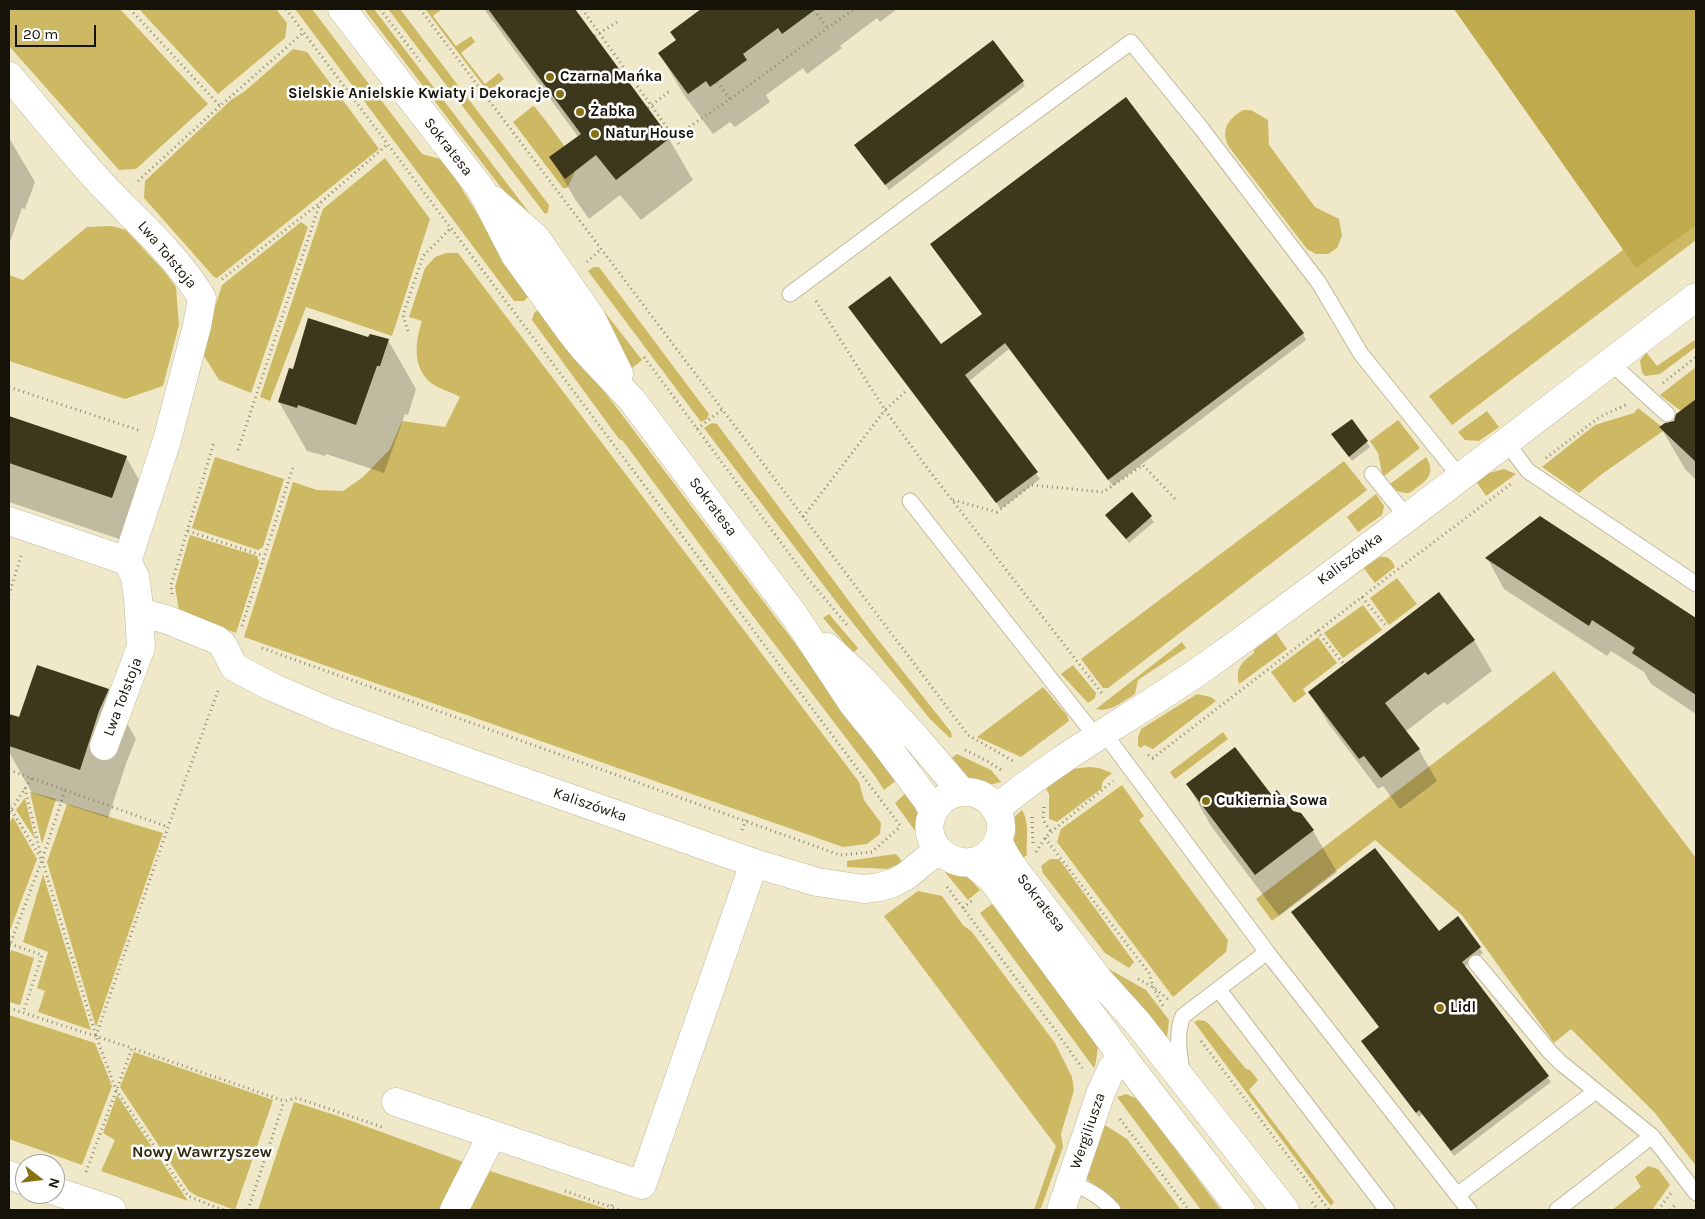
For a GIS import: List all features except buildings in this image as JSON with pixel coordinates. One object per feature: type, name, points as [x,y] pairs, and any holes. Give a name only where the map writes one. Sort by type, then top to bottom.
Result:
[{"type":"street","name":"Sokratesa","points":[[342,9],[481,189],[536,238],[591,317],[632,400],[794,615],[853,704],[882,740],[933,812]]},
{"type":"street","name":"Lwa Tołstoja","points":[[9,76],[117,200],[138,220],[191,280],[202,298],[198,326],[166,440],[127,560],[135,577],[142,647],[104,746]]},
{"type":"street","name":"Kaliszówka","points":[[996,809],[1024,787],[1100,735],[1207,666],[1407,517],[1696,297]]},
{"type":"street","points":[[20,525],[127,560]]},
{"type":"street","points":[[140,612],[168,620],[218,640],[236,666]]},
{"type":"street","name":"Sokratesa","points":[[794,615],[860,677],[917,739],[962,792]]},
{"type":"street","name":"Kaliszówka","points":[[236,666],[272,687],[343,717],[754,862],[817,882],[864,889],[893,883],[906,876],[933,855]]},
{"type":"street","points":[[933,855],[930,822],[933,812],[945,798],[962,792],[981,795],[991,802],[996,809]]},
{"type":"street","name":"Sokratesa","points":[[996,809],[1001,825],[999,839],[1003,851],[1020,877],[1100,981],[1137,1022],[1285,1210]]},
{"type":"street","points":[[971,862],[986,856],[999,839]]},
{"type":"street","name":"Sokratesa","points":[[933,855],[958,862],[971,862],[991,878],[1124,1059],[1241,1210]]},
{"type":"street","points":[[396,1102],[642,1185],[754,862]]},
{"type":"street","name":"Wergiliusza","points":[[1062,1210],[1101,1092],[1112,1068],[1124,1059]]},
{"type":"street","points":[[454,1210],[492,1134]]},
{"type":"street","points":[[66,1194],[112,1210]]},
{"type":"lane","points":[[790,294],[1131,42],[1201,128],[1319,283],[1361,354],[1460,477]]},
{"type":"lane","points":[[1610,362],[1667,414]]},
{"type":"lane","points":[[1506,442],[1528,471],[1696,584]]},
{"type":"lane","points":[[1372,474],[1407,517]]},
{"type":"lane","points":[[910,501],[1100,735],[1130,767],[1267,952],[1469,1210]]},
{"type":"lane","points":[[1183,1080],[1178,1037],[1179,1026],[1183,1016],[1267,952]]},
{"type":"lane","points":[[1476,963],[1550,1052],[1652,1136],[1696,1193]]},
{"type":"lane","points":[[1219,990],[1387,1210]]},
{"type":"lane","points":[[1457,1195],[1596,1091]]},
{"type":"lane","points":[[1557,1210],[1652,1136]]},
{"type":"lane","points":[[1070,1183],[1087,1189],[1103,1199],[1113,1210]]},
{"type":"path","points":[[130,9],[220,106]]},
{"type":"path","points":[[286,9],[901,826],[933,855],[1082,1070],[1101,1092],[1189,1210]]},
{"type":"path","points":[[380,9],[422,64]]},
{"type":"path","points":[[420,9],[968,735],[1018,765],[1033,821],[1034,856],[1051,832],[1130,767],[1148,754],[1153,758],[1601,416],[1647,396],[1696,357]]},
{"type":"path","points":[[582,9],[681,147]]},
{"type":"path","points":[[689,126],[730,99],[854,9]]},
{"type":"path","points":[[814,10],[827,27]]},
{"type":"path","points":[[595,36],[620,20]]},
{"type":"path","points":[[117,200],[304,32]]},
{"type":"path","points":[[717,82],[730,99]]},
{"type":"path","points":[[648,108],[671,90]]},
{"type":"path","points":[[202,298],[219,282],[320,204],[388,144]]},
{"type":"path","points":[[238,450],[320,204]]},
{"type":"path","points":[[408,331],[403,315],[423,256],[451,228]]},
{"type":"path","points":[[805,284],[885,410],[905,392]]},
{"type":"path","points":[[643,357],[806,575],[849,628]]},
{"type":"path","points":[[9,387],[166,440]]},
{"type":"path","points":[[697,429],[723,409]]},
{"type":"path","points":[[172,603],[171,585],[214,442]]},
{"type":"path","points":[[952,500],[997,512],[1031,485],[1103,492],[1143,465],[1177,500]]},
{"type":"path","points":[[96,1036],[168,827],[236,666],[264,556],[293,467]]},
{"type":"path","points":[[9,595],[20,525]]},
{"type":"path","points":[[188,531],[264,556]]},
{"type":"path","points":[[1362,597],[1387,626]]},
{"type":"path","points":[[1317,631],[1343,663]]},
{"type":"path","points":[[256,646],[840,855],[872,852],[901,826]]},
{"type":"path","points":[[961,749],[999,769],[1043,802],[1043,820],[1051,832]]},
{"type":"path","points":[[9,770],[168,827]]},
{"type":"path","points":[[32,778],[10,810],[42,860]]},
{"type":"path","points":[[25,788],[42,860],[96,1036],[116,1090],[188,1196],[224,1210]]},
{"type":"path","points":[[23,1013],[42,955],[9,945],[42,860],[65,790]]},
{"type":"path","points":[[1134,977],[1153,987],[1167,998],[1183,1016],[1329,1210]]},
{"type":"path","points":[[9,1008],[284,1100],[297,1098],[388,1129]]},
{"type":"path","points":[[66,1194],[116,1090],[132,1048]]},
{"type":"path","points":[[248,1210],[284,1100]]},
{"type":"path","points":[[558,1188],[611,1209],[621,1210]]},
{"type":"path","points":[[1658,1210],[1674,1189]]},
{"type":"path","points":[[1670,1210],[1680,1201]]},
{"type":"shaded area","points":[[9,9],[120,9],[208,104],[136,169],[119,170],[9,46]]},
{"type":"shaded area","points":[[139,9],[276,9],[287,23],[285,38],[218,94]]},
{"type":"shaded area","points":[[295,9],[312,9],[422,154],[444,160],[503,255],[531,294],[524,301],[514,301]]},
{"type":"shaded area","points":[[364,9],[374,9],[531,215],[525,219]]},
{"type":"shaded area","points":[[388,9],[400,9],[549,205],[548,212],[545,214]]},
{"type":"shaded area","points":[[425,9],[442,9],[433,16],[456,46],[471,36],[475,42],[461,53],[485,84],[499,73],[504,79],[488,92]]},
{"type":"shaded area","points":[[1454,9],[1696,9],[1696,225],[1636,268]]},
{"type":"shaded area","points":[[293,49],[307,52],[379,149],[217,278],[214,277],[144,198],[145,181],[231,100],[245,91]]},
{"type":"shaded area","points":[[533,106],[559,138],[574,164],[573,177],[567,188],[563,188],[513,122]]},
{"type":"shaded area","points":[[1243,110],[1251,110],[1268,120],[1269,145],[1315,207],[1339,219],[1342,236],[1337,248],[1328,254],[1316,254],[1307,249],[1229,147],[1225,135],[1227,126],[1233,117]]},
{"type":"shaded area","points":[[385,158],[430,219],[392,336],[306,307],[270,401],[260,397],[323,209]]},
{"type":"shaded area","points":[[1696,195],[1696,240],[1452,425],[1429,396]]},
{"type":"shaded area","points":[[301,222],[308,227],[251,393],[219,380],[201,351],[222,285]]},
{"type":"shaded area","points":[[112,226],[126,230],[164,271],[176,287],[179,325],[163,386],[125,399],[9,361],[9,275],[23,280],[87,227]]},
{"type":"shaded area","points":[[446,253],[458,253],[859,782],[864,800],[881,823],[880,834],[867,844],[843,847],[244,637],[293,482],[317,490],[343,491],[363,477],[390,449],[402,421],[445,427],[460,397],[434,385],[425,377],[418,362],[417,354],[418,337],[422,321],[409,317],[425,268],[435,257]]},
{"type":"shaded area","points":[[594,267],[599,267],[709,414],[707,419],[701,422],[588,271]]},
{"type":"shaded area","points":[[579,279],[642,360],[632,368],[629,365]]},
{"type":"shaded area","points":[[541,308],[898,779],[884,790],[623,441],[619,439],[532,320],[534,313]]},
{"type":"shaded area","points":[[1696,339],[1696,347],[1660,374],[1645,376],[1642,372],[1640,361],[1646,352],[1657,366]]},
{"type":"shaded area","points":[[1696,367],[1696,399],[1681,411],[1660,395]]},
{"type":"shaded area","points":[[1638,408],[1661,426],[1659,427],[1663,431],[1602,474],[1579,493],[1542,467],[1595,425],[1634,413]]},
{"type":"shaded area","points":[[1487,411],[1499,427],[1479,441],[1465,440],[1458,432]]},
{"type":"shaded area","points":[[1398,420],[1420,448],[1384,476],[1378,453],[1370,441]]},
{"type":"shaded area","points":[[712,423],[717,424],[872,632],[951,732],[952,737],[950,738],[930,719],[844,612],[704,428]]},
{"type":"shaded area","points":[[215,457],[284,479],[263,547],[258,550],[192,528]]},
{"type":"shaded area","points":[[1426,457],[1430,474],[1424,482],[1409,493],[1398,491],[1390,484]]},
{"type":"shaded area","points":[[1344,461],[1367,490],[1108,688],[1103,688],[1081,659]]},
{"type":"shaded area","points":[[1504,469],[1516,474],[1486,496],[1476,481],[1485,474]]},
{"type":"shaded area","points":[[1376,494],[1384,506],[1382,515],[1358,532],[1347,517]]},
{"type":"shaded area","points":[[190,535],[257,556],[259,562],[236,633],[179,611],[175,587]]},
{"type":"shaded area","points":[[1380,557],[1390,559],[1395,567],[1375,583],[1363,567]]},
{"type":"shaded area","points":[[1397,578],[1417,604],[1389,625],[1370,598]]},
{"type":"shaded area","points":[[1363,605],[1382,630],[1343,658],[1324,633]]},
{"type":"shaded area","points":[[829,614],[858,648],[853,653],[823,618]]},
{"type":"shaded area","points":[[1276,633],[1287,649],[1239,684],[1238,674],[1240,666],[1254,653],[1254,650]]},
{"type":"shaded area","points":[[1318,637],[1337,663],[1303,689],[1306,694],[1294,703],[1271,672]]},
{"type":"shaded area","points":[[1182,642],[1186,648],[1138,680],[1135,694],[1111,708],[1096,709]]},
{"type":"shaded area","points":[[1073,665],[1096,693],[1095,698],[1088,703],[1061,674]]},
{"type":"shaded area","points":[[1554,671],[1696,858],[1696,1166],[1655,1113],[1571,1029],[1554,1043],[1462,915],[1375,840],[1272,921],[1256,899]]},
{"type":"shaded area","points":[[1043,687],[1067,715],[1069,721],[1021,757],[977,737]]},
{"type":"shaded area","points":[[1197,694],[1211,697],[1216,701],[1153,749],[1144,745],[1141,748],[1138,746],[1138,737],[1141,729]]},
{"type":"shaded area","points":[[1223,732],[1228,739],[1175,779],[1170,772]]},
{"type":"shaded area","points":[[957,754],[991,770],[1001,782],[984,784],[971,781],[948,761]]},
{"type":"shaded area","points":[[1099,768],[1112,773],[1103,781],[1101,789],[1057,822],[1049,819],[1049,794],[1046,789],[1072,769]]},
{"type":"shaded area","points":[[1122,785],[1144,816],[1139,820],[1228,940],[1226,952],[1173,997],[1057,842],[1061,829]]},
{"type":"shaded area","points":[[30,792],[56,799],[42,844]]},
{"type":"shaded area","points":[[907,792],[922,814],[923,842],[895,803]]},
{"type":"shaded area","points":[[25,798],[35,839],[16,810]]},
{"type":"shaded area","points":[[67,804],[163,833],[96,1027],[47,862]]},
{"type":"shaded area","points":[[1022,810],[1027,826],[1027,855],[1018,862],[1008,844],[1012,819]]},
{"type":"shaded area","points":[[13,817],[37,859],[9,933],[9,823]]},
{"type":"shaded area","points":[[895,854],[903,863],[887,869],[847,867],[847,861]]},
{"type":"shaded area","points":[[1050,859],[1059,859],[1134,962],[1129,968],[1105,953],[1043,873],[1041,866]]},
{"type":"shaded area","points":[[951,870],[966,875],[980,890],[968,900],[944,871]]},
{"type":"shaded area","points":[[43,874],[91,1030],[38,1012],[45,991],[37,988],[48,952],[23,942]]},
{"type":"shaded area","points":[[918,891],[942,896],[963,925],[972,932],[1055,1043],[1072,1077],[1074,1090],[1061,1134],[1063,1147],[1041,1208],[1034,1210],[1056,1146],[884,916]]},
{"type":"shaded area","points":[[992,904],[1098,1046],[1094,1068],[980,913]]},
{"type":"shaded area","points":[[11,950],[34,958],[20,1005],[9,1002],[9,957]]},
{"type":"shaded area","points":[[1107,968],[1146,990],[1169,1020],[1167,1037],[1164,1038]]},
{"type":"shaded area","points":[[9,1015],[95,1043],[112,1086],[82,1165],[65,1159],[65,1154],[51,1154],[9,1139]]},
{"type":"shaded area","points":[[1199,1020],[1209,1024],[1246,1069],[1250,1070],[1258,1080],[1249,1090],[1334,1202],[1331,1206],[1194,1022]]},
{"type":"shaded area","points":[[134,1052],[273,1100],[235,1210],[197,1196],[189,1191],[120,1087]]},
{"type":"shaded area","points":[[1126,1094],[1140,1102],[1221,1210],[1201,1210],[1117,1097]]},
{"type":"shaded area","points":[[117,1095],[188,1201],[101,1171],[115,1140],[103,1133]]},
{"type":"shaded area","points":[[294,1102],[469,1164],[442,1210],[258,1210]]},
{"type":"shaded area","points":[[1103,1124],[1127,1139],[1181,1210],[1123,1210],[1086,1178]]},
{"type":"shaded area","points":[[1648,1166],[1658,1169],[1670,1185],[1652,1210],[1612,1210],[1641,1187],[1635,1177]]},
{"type":"shaded area","points":[[490,1171],[607,1209],[468,1210]]},
{"type":"place","name":"Czarna Mańka","points":[[550,77]]},
{"type":"place","name":"Sielskie Anielskie Kwiaty i Dekoracje","points":[[560,94]]},
{"type":"place","name":"Żabka","points":[[580,112]]},
{"type":"place","name":"Natur House","points":[[595,134]]},
{"type":"place","name":"Cukiernia Sowa","points":[[1206,801]]},
{"type":"place","name":"Lidl","points":[[1440,1008]]},
{"type":"district","name":"Nowy Wawrzyszew","points":[[202,1152]]}]
